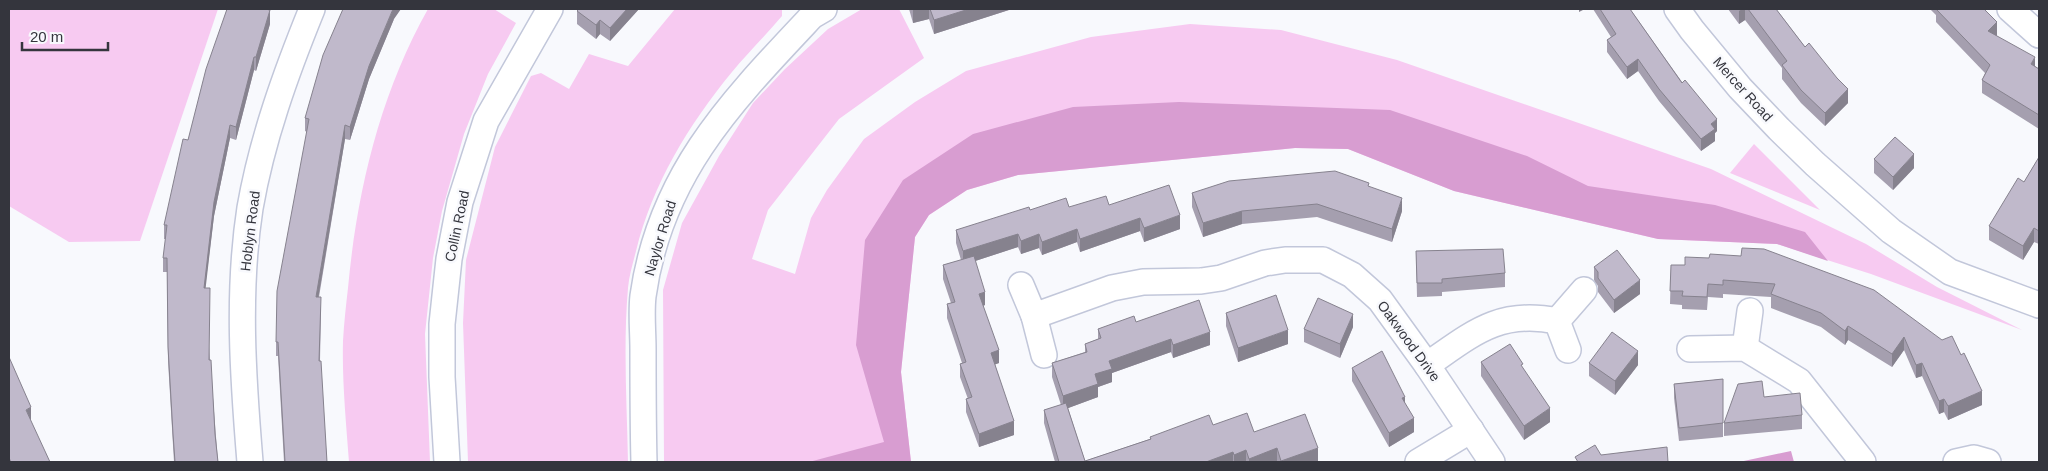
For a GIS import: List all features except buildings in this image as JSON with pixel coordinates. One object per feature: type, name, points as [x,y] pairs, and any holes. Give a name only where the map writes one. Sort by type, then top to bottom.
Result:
[{"type":"street","name":"Hoblyn Road","points":[[250,462],[242,372],[245,252],[250,208],[273,113],[288,68],[312,9]]},
{"type":"street","name":"Collin Road","points":[[447,462],[442,376],[442,324],[450,259],[460,202],[486,121],[550,9]]},
{"type":"street","name":"Mercer Road","points":[[1677,9],[1740,88],[1815,164],[1891,231],[1950,272],[2039,305]]},
{"type":"street","points":[[2010,9],[2039,36]]},
{"type":"street","name":"Naylor Road","points":[[644,462],[643,297],[651,256],[664,216],[680,180],[702,144],[761,70],[814,11]]},
{"type":"street","name":"Oakwood Drive","points":[[1034,316],[1112,288],[1143,282],[1201,281],[1221,278],[1266,262],[1323,260],[1352,275],[1380,300],[1427,365],[1492,462]]},
{"type":"street","points":[[1022,285],[1034,316],[1044,355]]},
{"type":"street","points":[[1557,321],[1584,290]]},
{"type":"street","points":[[1745,348],[1750,311]]},
{"type":"street","points":[[1427,365],[1479,329],[1491,324],[1522,317],[1557,321]]},
{"type":"street","points":[[1557,321],[1568,350]]},
{"type":"street","points":[[1690,349],[1745,348],[1799,381],[1863,462]]},
{"type":"street","points":[[1418,462],[1471,430]]},
{"type":"street","points":[[1956,462],[1974,458],[1988,462]]},
{"type":"shaded area","points":[[9,9],[218,9],[140,241],[69,242],[9,206]]},
{"type":"shaded area","points":[[428,9],[494,9],[516,23],[488,74],[464,134],[442,211],[433,258],[425,334],[430,462],[349,462],[343,341],[352,252],[358,215],[373,144],[384,109],[411,41]]},
{"type":"shaded area","points":[[675,9],[782,9],[782,16],[732,72],[687,134],[662,179],[643,226],[628,288],[626,375],[628,462],[468,462],[463,323],[466,260],[495,147],[531,76],[541,73],[569,89],[589,54],[628,66]]},
{"type":"shaded area","points":[[862,9],[899,9],[924,58],[839,119],[768,210],[752,259],[795,274],[811,218],[827,190],[864,139],[915,102],[966,71],[1091,37],[1190,24],[1281,30],[1397,60],[1711,169],[1866,244],[1937,287],[2022,330],[1871,274],[1777,244],[1658,239],[1454,191],[1348,149],[1295,148],[1018,175],[967,190],[929,215],[915,237],[901,372],[911,462],[664,462],[663,290],[682,223],[719,156],[753,103],[785,69],[828,29]]},
{"type":"shaded area","points":[[1179,102],[1390,110],[1527,156],[1588,186],[1715,205],[1805,232],[1828,261],[1777,244],[1658,239],[1454,191],[1348,149],[1295,148],[1018,175],[967,190],[929,215],[915,237],[901,372],[911,462],[809,462],[884,442],[856,345],[865,240],[903,180],[973,134],[1073,107]]},
{"type":"shaded area","points":[[1754,144],[1820,210],[1730,173]]},
{"type":"shaded area","points":[[1791,451],[1794,462],[1739,462]]}]
